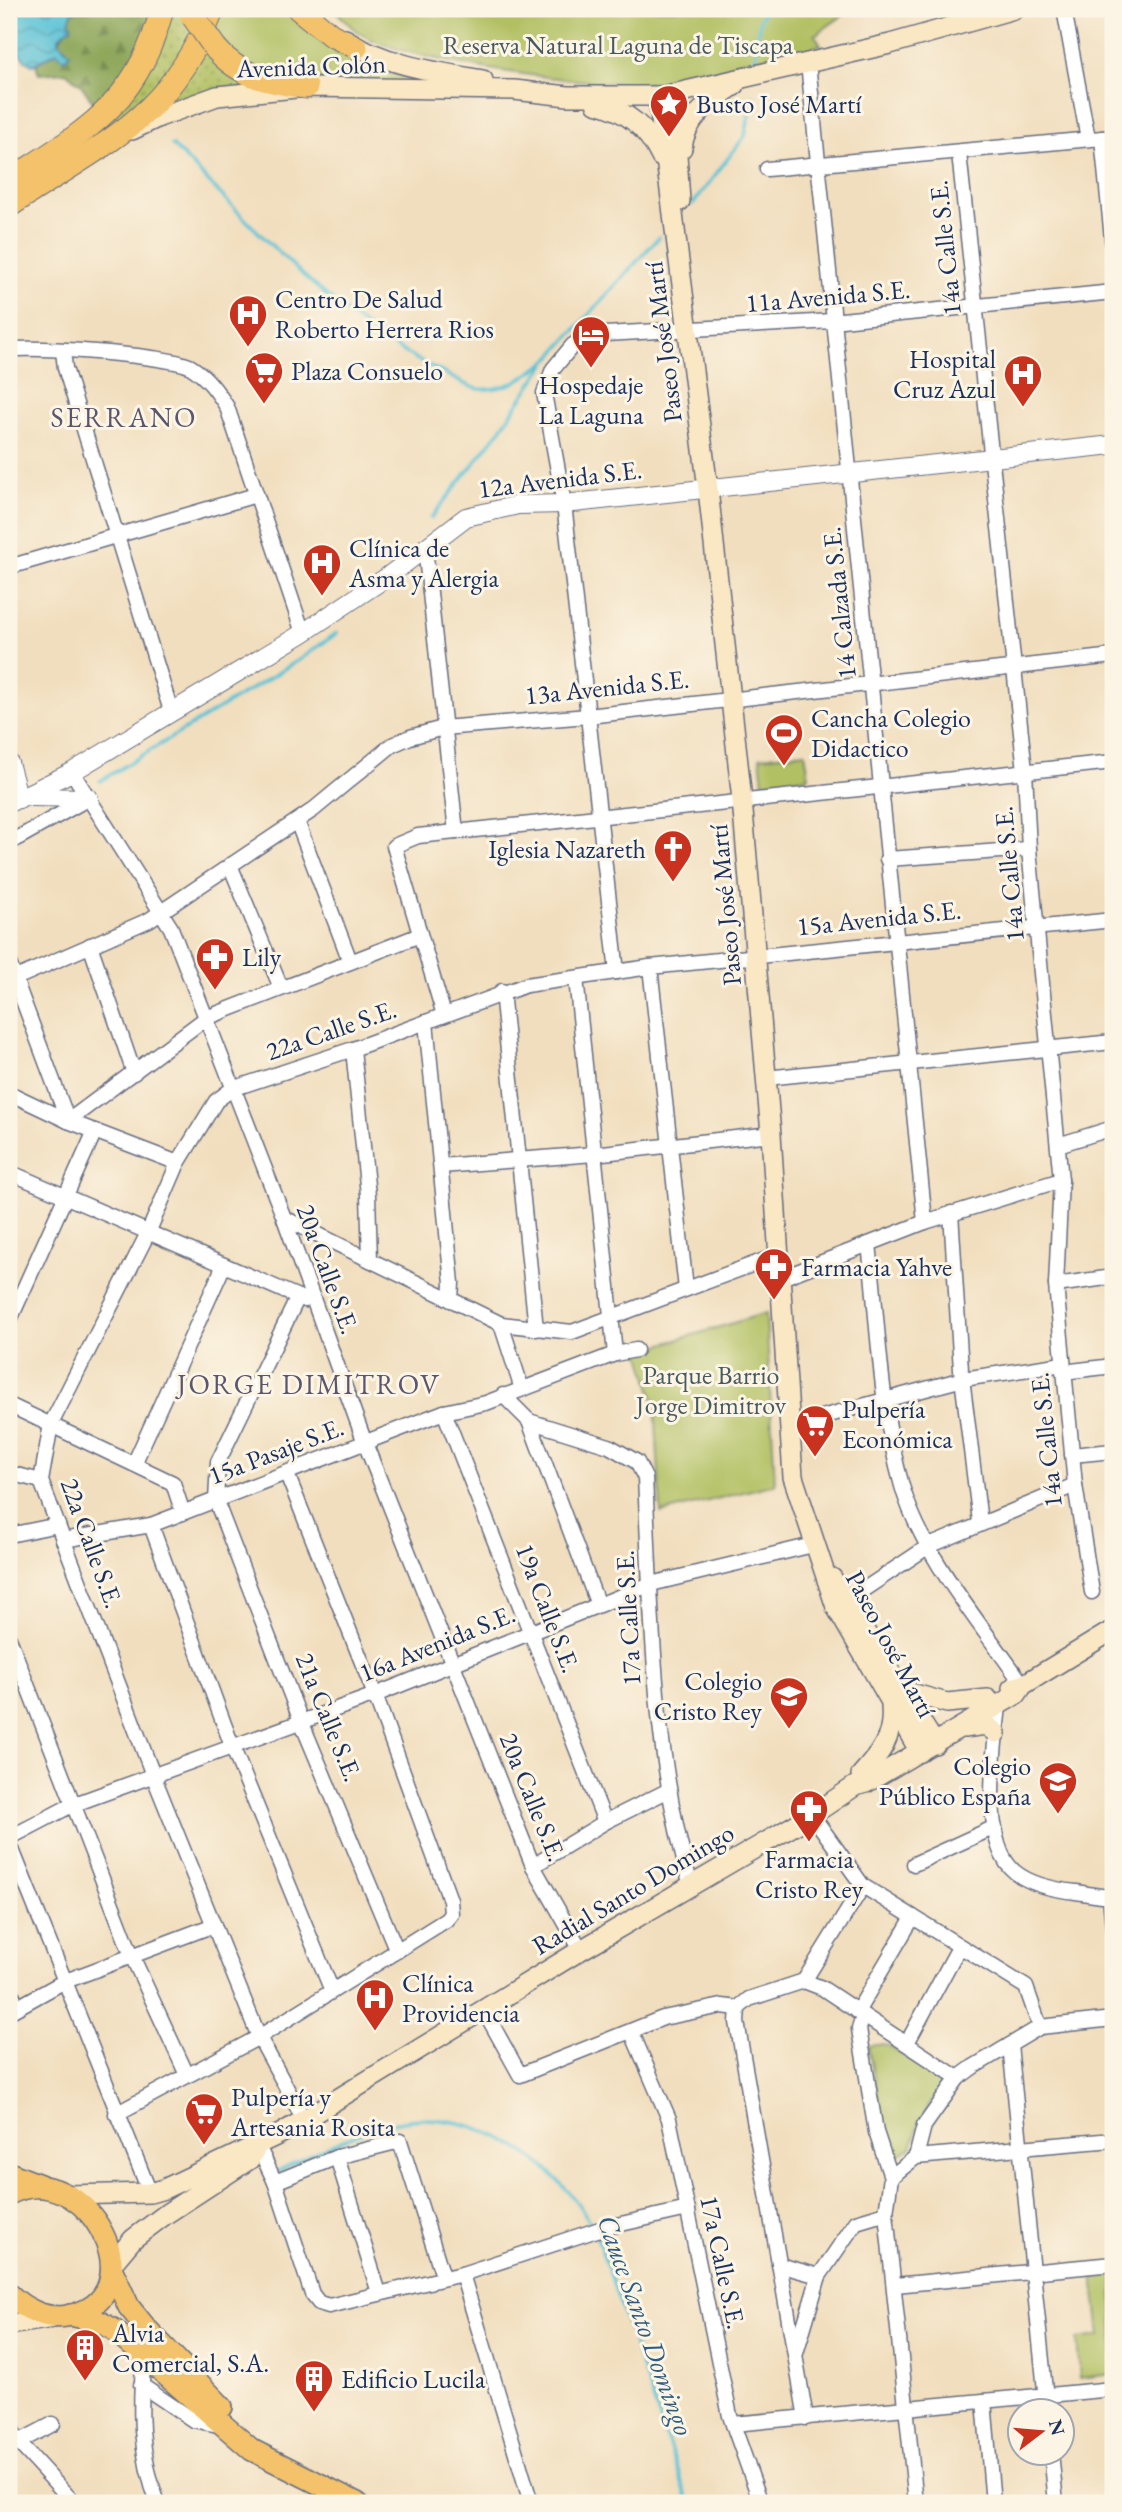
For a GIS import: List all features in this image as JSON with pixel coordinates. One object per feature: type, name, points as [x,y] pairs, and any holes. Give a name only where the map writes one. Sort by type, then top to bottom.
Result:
[{"type":"highway","points":[[9,206],[20,182],[88,130],[115,103],[147,53],[162,9]]},
{"type":"highway","points":[[299,9],[331,35],[356,47]]},
{"type":"highway","points":[[20,182],[118,136],[168,92],[193,55],[198,11]]},
{"type":"highway","points":[[198,11],[216,49],[230,63],[256,78],[306,87]]},
{"type":"main road","name":"Avenida Colón","points":[[307,9],[356,47],[420,68],[484,80],[514,90]]},
{"type":"main road","name":"Avenida Colón","points":[[118,136],[159,117],[217,96],[306,87],[514,90],[568,96],[666,95],[746,79],[955,27],[1014,9]]},
{"type":"main road","points":[[673,169],[691,122],[719,96],[746,79]]},
{"type":"main road","name":"Paseo José Martí","points":[[666,95],[687,331],[708,489],[742,800],[771,1134],[793,1477],[836,1607],[891,1706],[924,1743]]},
{"type":"main road","points":[[568,96],[623,111],[645,130],[673,169]]},
{"type":"main road","name":"Paseo José Martí","points":[[816,1552],[904,1691],[924,1743]]},
{"type":"main road","name":"Radial Santo Domingo","points":[[60,2192],[149,2193],[175,2184],[244,2149],[258,2146],[580,1950],[812,1815],[858,1780],[994,1703],[1113,1630]]},
{"type":"main road","points":[[904,1691],[947,1703],[994,1703]]},
{"type":"main road","name":"Radial Santo Domingo","points":[[924,1743],[963,1728],[994,1703]]},
{"type":"main road","points":[[858,1780],[879,1755],[891,1733],[891,1706]]},
{"type":"main road","points":[[963,1728],[986,1725],[996,1733]]},
{"type":"main road","name":"Radial Santo Domingo","points":[[112,2267],[134,2239],[166,2214],[250,2159],[258,2146]]},
{"type":"main road","points":[[9,2173],[60,2192],[97,2223],[108,2244],[112,2267],[129,2307],[160,2344],[288,2468]]},
{"type":"main road","points":[[9,2194],[24,2188],[60,2192]]},
{"type":"main road","points":[[9,2325],[88,2310],[101,2299],[112,2267]]},
{"type":"main road","points":[[9,2294],[36,2312],[105,2324],[252,2450],[356,2503]]},
{"type":"street","points":[[1064,9],[1101,138],[1113,249]]},
{"type":"street","name":"14 Calzada S.E.","points":[[808,63],[925,1222]]},
{"type":"street","points":[[766,169],[1101,138]]},
{"type":"street","name":"14a Calle S.E.","points":[[959,153],[1025,771],[1061,1180],[1056,1285],[1074,1485],[1092,1592]]},
{"type":"street","name":"11a Avenida S.E.","points":[[564,504],[544,393],[553,369],[573,345],[588,335],[832,321],[1113,292]]},
{"type":"street","points":[[9,350],[40,348],[160,359],[190,365],[212,383],[227,407],[303,633]]},
{"type":"street","points":[[63,351],[65,368],[172,711]]},
{"type":"street","name":"12a Avenida S.E.","points":[[14,801],[82,788],[172,711],[303,633],[466,517],[518,505],[564,504],[1113,445]]},
{"type":"street","points":[[9,567],[256,495]]},
{"type":"street","points":[[564,504],[617,972]]},
{"type":"street","points":[[425,547],[456,832]]},
{"type":"street","name":"13a Avenida S.E.","points":[[12,980],[161,912],[297,821],[392,745],[443,728],[588,716],[1113,656]]},
{"type":"street","points":[[444,1015],[394,846],[418,836],[1113,762]]},
{"type":"street","points":[[9,764],[14,801],[82,788]]},
{"type":"street","points":[[9,844],[82,788]]},
{"type":"street","name":"20a Calle S.E.","points":[[82,788],[171,928],[284,1219],[365,1443],[533,1866],[580,1950]]},
{"type":"street","points":[[297,821],[350,961]]},
{"type":"street","points":[[887,859],[1030,849]]},
{"type":"street","points":[[230,865],[281,988]]},
{"type":"street","name":"15a Avenida S.E.","points":[[576,978],[755,955],[1113,920]]},
{"type":"street","points":[[68,1121],[206,1018],[420,935]]},
{"type":"street","points":[[90,946],[134,1073]]},
{"type":"street","points":[[9,963],[12,980],[68,1121]]},
{"type":"street","points":[[650,967],[686,1289]]},
{"type":"street","points":[[576,978],[615,1354]]},
{"type":"street","name":"22a Calle S.E.","points":[[304,2120],[258,2037],[153,1775],[41,1481],[51,1423],[148,1233],[178,1163],[216,1101],[232,1089],[353,1049],[502,991],[576,978]]},
{"type":"street","points":[[502,991],[536,1329]]},
{"type":"street","points":[[426,1022],[452,1283],[451,1300]]},
{"type":"street","points":[[766,1078],[1113,1042]]},
{"type":"street","points":[[353,1049],[369,1195],[370,1260]]},
{"type":"street","points":[[9,1093],[68,1121],[178,1163]]},
{"type":"street","points":[[1058,1145],[1113,1128]]},
{"type":"street","points":[[9,1322],[68,1198],[95,1131]]},
{"type":"street","points":[[441,1166],[594,1154],[670,1143],[771,1134]]},
{"type":"street","points":[[9,1172],[316,1305]]},
{"type":"street","points":[[779,1279],[925,1222],[1061,1180]]},
{"type":"street","points":[[951,1213],[962,1379],[980,1522]]},
{"type":"street","points":[[284,1219],[501,1324],[572,1332],[778,1255]]},
{"type":"street","points":[[869,1244],[886,1398],[902,1487],[929,1546],[1023,1685]]},
{"type":"street","points":[[134,1464],[224,1265]]},
{"type":"street","points":[[1056,1285],[1113,1277]]},
{"type":"street","points":[[216,1501],[218,1462],[298,1297]]},
{"type":"street","points":[[501,1324],[522,1389]]},
{"type":"street","name":"15a Pasaje S.E.","points":[[63,1540],[151,1525],[444,1412],[486,1403],[615,1354],[636,1350]]},
{"type":"street","points":[[788,1426],[962,1379],[1063,1368],[1113,1366]]},
{"type":"street","points":[[503,1395],[529,1421],[598,1605]]},
{"type":"street","points":[[9,1405],[173,1483],[183,1513]]},
{"type":"street","name":"19a Calle S.E.","points":[[444,1412],[605,1822]]},
{"type":"street","name":"17a Calle S.E.","points":[[529,1421],[609,1446],[637,1462],[645,1478],[657,1708],[667,1791],[691,1885]]},
{"type":"street","points":[[1072,1455],[1113,1451]]},
{"type":"street","points":[[9,1473],[41,1481]]},
{"type":"street","points":[[116,2114],[258,2037],[446,1920],[451,1914],[450,1900],[375,1695],[287,1474]]},
{"type":"street","points":[[848,1600],[929,1546],[980,1522],[1074,1485]]},
{"type":"street","name":"21a Calle S.E.","points":[[216,1501],[301,1721],[397,1951]]},
{"type":"street","points":[[9,1535],[58,1525]]},
{"type":"street","points":[[151,1525],[232,1746],[332,1991]]},
{"type":"street","name":"16a Avenida S.E.","points":[[9,1840],[72,1805],[375,1695],[651,1584],[816,1552]]},
{"type":"street","points":[[9,1638],[132,1956],[187,2076]]},
{"type":"street","points":[[994,1703],[995,1827],[1005,1859],[1016,1872],[1054,1889],[1112,1897],[1113,1929]]},
{"type":"street","points":[[533,1866],[605,1822],[667,1791]]},
{"type":"street","points":[[812,1815],[863,1886],[1026,1987],[1040,2027]]},
{"type":"street","points":[[914,1864],[995,1827]]},
{"type":"street","points":[[9,1840],[149,2193]]},
{"type":"street","points":[[484,2010],[520,2075],[632,2033],[663,2018],[722,2006],[738,2008],[749,1999],[804,1980],[863,1886]]},
{"type":"street","points":[[913,1917],[860,2014],[859,2029],[876,2132],[891,2177],[886,2213],[916,2503]]},
{"type":"street","points":[[9,1987],[13,2010],[64,1982],[214,1925]]},
{"type":"street","points":[[906,2043],[959,1947]]},
{"type":"street","points":[[804,1980],[822,1988],[958,2078]]},
{"type":"street","points":[[738,2008],[737,2022],[806,2418]]},
{"type":"street","points":[[916,2157],[924,2126],[958,2078],[1040,2027],[1113,2020]]},
{"type":"street","name":"17a Calle S.E.","points":[[632,2033],[669,2119],[733,2424],[761,2503]]},
{"type":"street","points":[[1010,2045],[1045,2396]]},
{"type":"street","points":[[891,2177],[916,2157],[1113,2140]]},
{"type":"street","points":[[275,2182],[337,2157],[400,2141],[443,2276]]},
{"type":"street","points":[[258,2146],[275,2182],[312,2294],[318,2303],[328,2306],[443,2276],[462,2274],[603,2228],[688,2209]]},
{"type":"street","points":[[337,2157],[379,2293]]},
{"type":"street","points":[[795,2356],[820,2276],[856,2222],[886,2213]]},
{"type":"street","points":[[895,2285],[1113,2264]]},
{"type":"street","points":[[779,2265],[820,2276]]},
{"type":"street","points":[[462,2274],[531,2503]]},
{"type":"street","points":[[144,2356],[141,2385],[142,2447],[147,2476],[158,2503]]},
{"type":"street","points":[[141,2385],[192,2420],[226,2427]]},
{"type":"street","points":[[1076,2397],[1113,2389]]},
{"type":"street","points":[[733,2424],[984,2401],[1006,2402]]},
{"type":"street","points":[[984,2401],[993,2503]]},
{"type":"street","points":[[9,2424],[13,2445],[74,2503]]},
{"type":"street","points":[[13,2445],[53,2424]]},
{"type":"street","points":[[1052,2466],[1056,2503]]},
{"type":"green space","points":[[82,9],[162,9],[103,116],[81,85],[66,72],[39,74],[36,64],[57,52],[64,60],[70,53],[59,42],[72,13]]},
{"type":"green space","points":[[167,9],[184,9],[199,32],[184,59],[111,131],[33,171],[88,134]]},
{"type":"green space","points":[[218,9],[289,9],[358,59],[393,74],[442,86],[288,79],[241,64],[213,28]]},
{"type":"green space","name":"Reserva Natural Laguna de Tiscapa","points":[[334,9],[852,9],[815,35],[821,45],[697,77],[628,84],[504,71],[418,55],[384,45],[361,34]]},
{"type":"green space","points":[[206,42],[264,86],[150,114]]},
{"type":"green space","name":"Cancha Colegio Didactico","points":[[805,752],[809,777],[763,783],[760,757]]},
{"type":"green space","name":"Parque Barrio Jorge Dimitrov","points":[[766,1313],[775,1484],[661,1513],[655,1404],[640,1351]]},
{"type":"green space","points":[[884,2044],[946,2079],[921,2118],[911,2148],[895,2157],[886,2144],[868,2046]]},
{"type":"green space","points":[[1113,2271],[1113,2374],[1080,2378],[1077,2339],[1100,2336],[1093,2274]]},
{"type":"water","points":[[10,9],[82,9],[72,13],[69,21],[72,26],[59,37],[59,42],[70,53],[64,60],[57,52],[32,65],[19,53],[12,41]]},
{"type":"waterway","points":[[755,61],[760,19],[765,10]]},
{"type":"waterway","points":[[693,204],[745,136],[753,96]]},
{"type":"waterway","points":[[172,145],[300,272],[369,329],[407,353],[462,383],[480,389],[508,385],[547,361]]},
{"type":"waterway","points":[[431,518],[498,433],[547,361],[659,237]]},
{"type":"waterway","points":[[100,781],[299,660],[337,633]]},
{"type":"waterway","points":[[9,826],[48,812]]},
{"type":"waterway","name":"Cauce Santo Domingo","points":[[278,2171],[336,2143],[381,2126],[426,2119],[454,2122],[483,2130],[536,2160],[558,2180],[592,2227]]},
{"type":"waterway","name":"Cauce Santo Domingo","points":[[596,2234],[689,2503]]},
{"type":"place","name":"Busto José Martí","points":[[669,138]]},
{"type":"place","name":"Centro De Salud Roberto Herrera Rios","points":[[248,348]]},
{"type":"place","name":"Hospedaje La Laguna","points":[[591,369]]},
{"type":"place","name":"Plaza Consuelo","points":[[264,405]]},
{"type":"place","name":"Hospital Cruz Azul","points":[[1023,408]]},
{"type":"place","name":"Clínica de Asma y Alergia","points":[[322,597]]},
{"type":"place","name":"Cancha Colegio Didactico","points":[[784,767]]},
{"type":"place","name":"Iglesia Nazareth","points":[[673,883]]},
{"type":"place","name":"Lily","points":[[215,991]]},
{"type":"place","name":"Farmacia Yahve","points":[[774,1301]]},
{"type":"place","name":"Pulpería Económica","points":[[815,1458]]},
{"type":"place","name":"Colegio Cristo Rey","points":[[789,1730]]},
{"type":"place","name":"Colegio Público España","points":[[1058,1815]]},
{"type":"place","name":"Farmacia Cristo Rey","points":[[809,1843]]},
{"type":"place","name":"Clínica Providencia","points":[[375,2032]]},
{"type":"place","name":"Pulpería y Artesania Rosita","points":[[204,2146]]},
{"type":"place","name":"Alvia Comercial, S.A.","points":[[85,2382]]},
{"type":"place","name":"Edificio Lucila","points":[[314,2413]]},
{"type":"district","name":"SERRANO","points":[[124,417]]},
{"type":"district","name":"JORGE DIMITROV","points":[[309,1384]]}]
